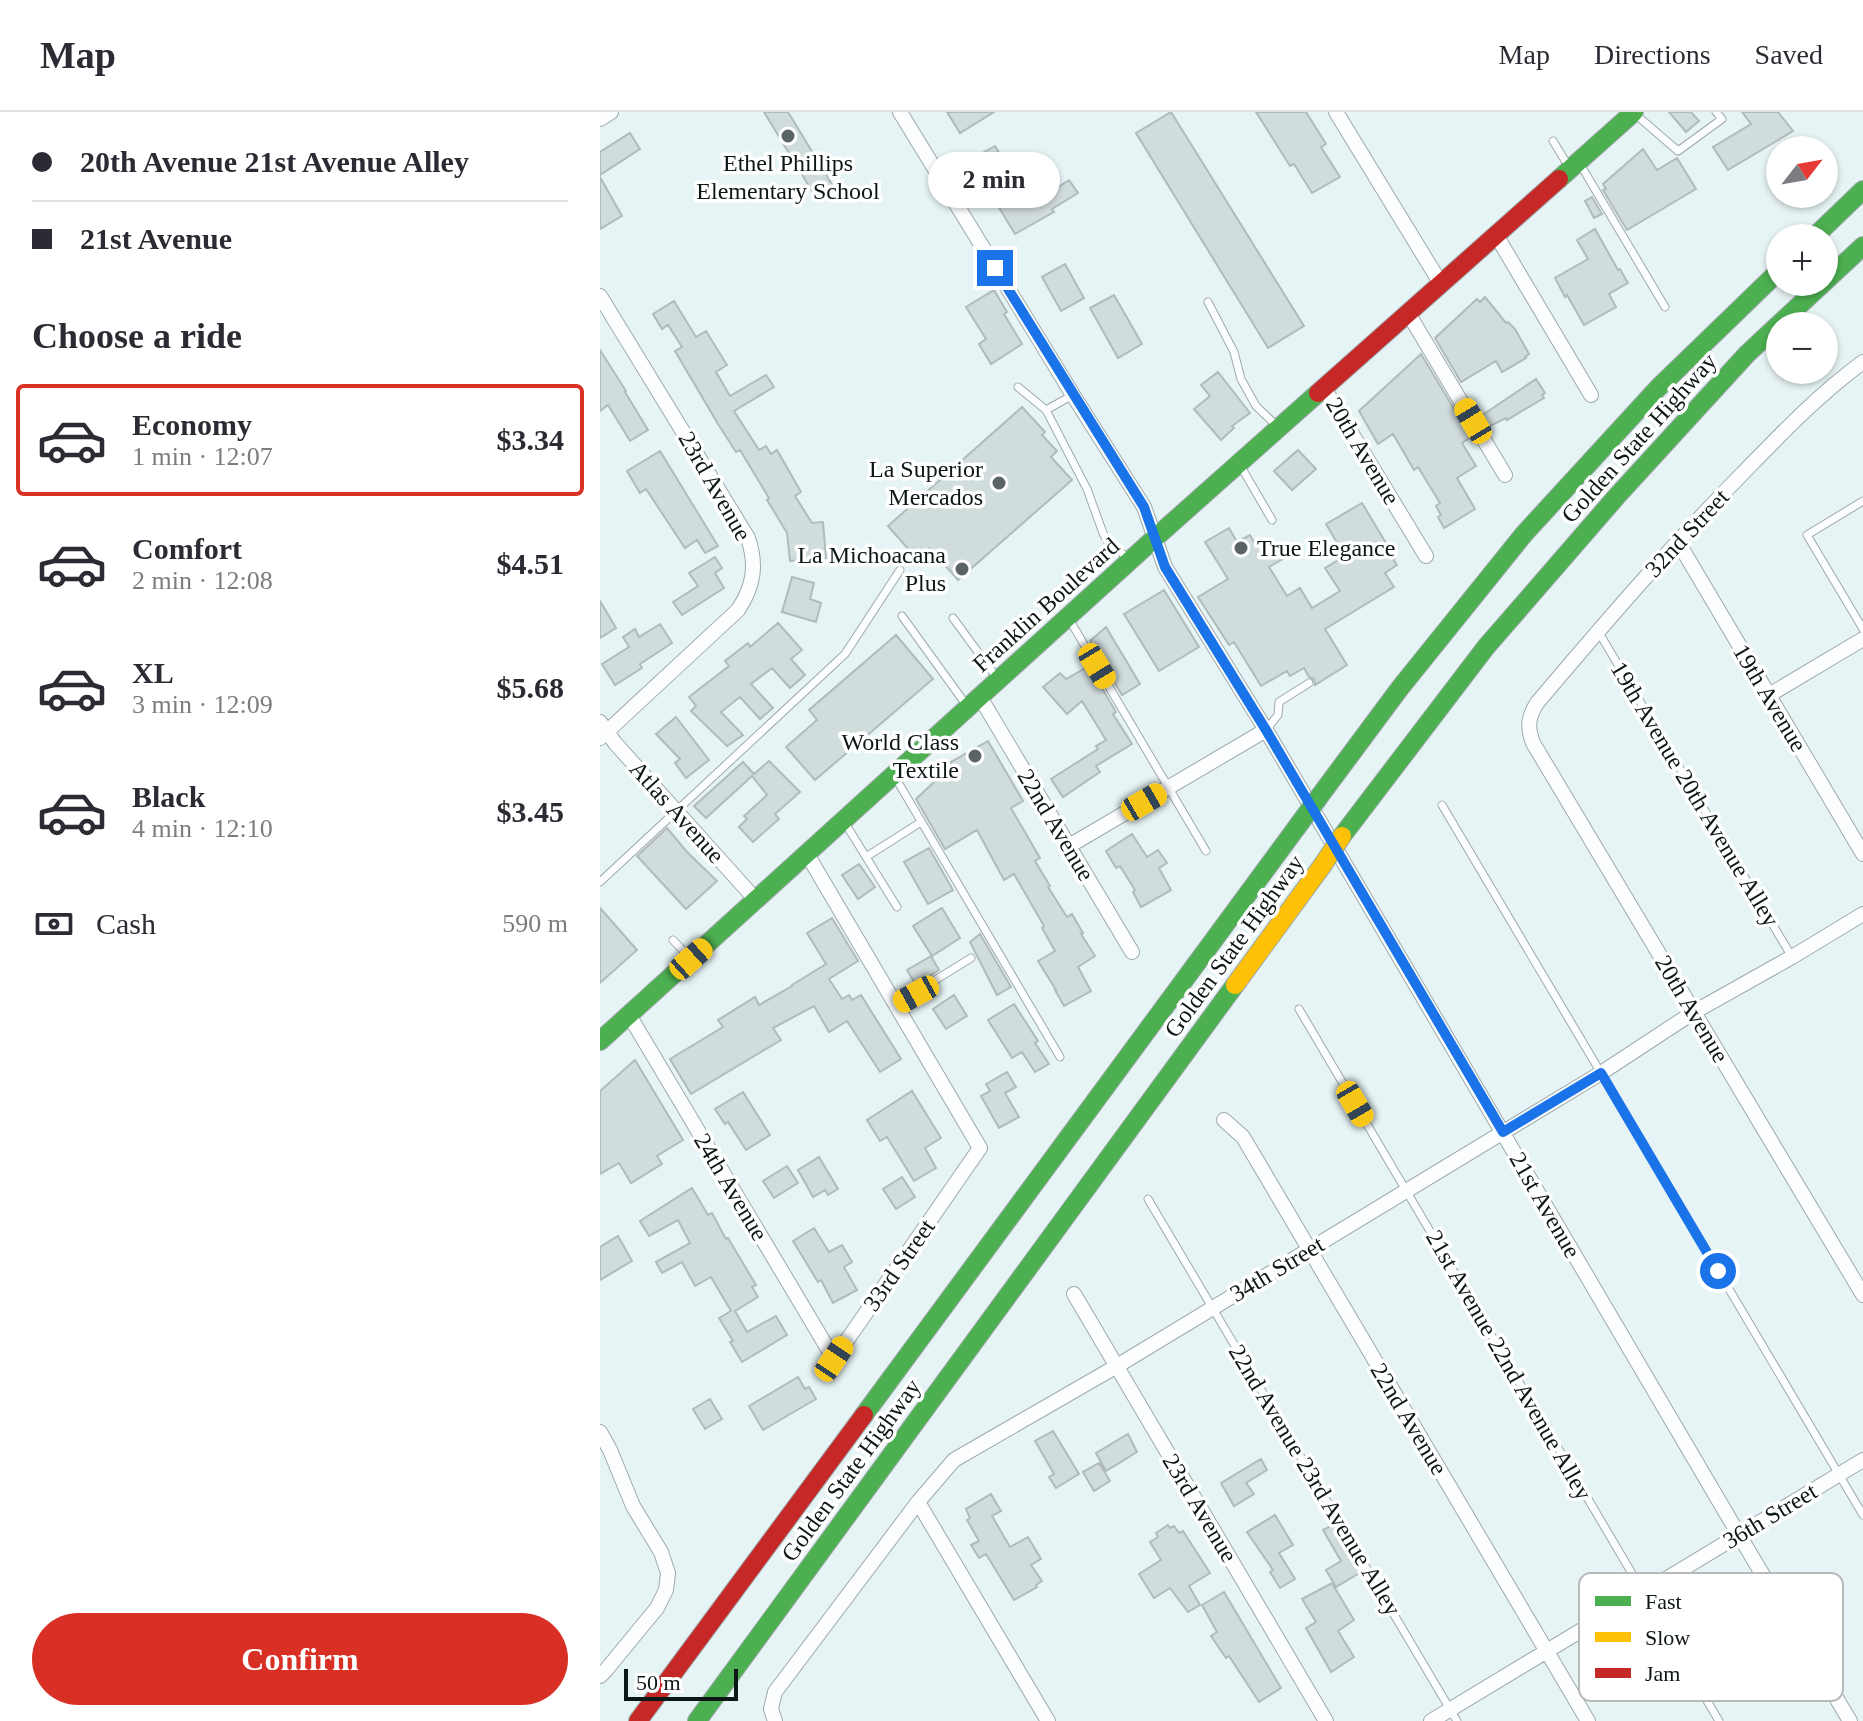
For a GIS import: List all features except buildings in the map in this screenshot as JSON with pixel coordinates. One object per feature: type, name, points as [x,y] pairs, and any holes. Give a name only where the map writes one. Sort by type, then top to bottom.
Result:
[{"type":"main road","name":"Franklin Boulevard","points":[[600,1041],[1156,537],[1634,112]]},
{"type":"main road","points":[[1828,224],[1863,190]]},
{"type":"main road","name":"Golden State Highway","points":[[697,1721],[1342,836],[1486,647],[1617,496],[1747,354],[1863,246]]},
{"type":"main road","name":"Golden State Highway","points":[[638,1721],[1400,688],[1524,534],[1658,388],[1766,284]]},
{"type":"street","points":[[600,119],[611,112]]},
{"type":"street","name":"21st Avenue","points":[[900,112],[1144,507],[1165,567],[1266,730],[1762,1573]]},
{"type":"street","points":[[1336,112],[1441,284]]},
{"type":"street","points":[[1496,235],[1591,395]]},
{"type":"street","name":"23rd Avenue","points":[[600,296],[748,538],[754,565],[753,580],[738,610],[602,731]]},
{"type":"street","points":[[1408,313],[1505,475]]},
{"type":"street","name":"32nd Street","points":[[1528,721],[1537,703],[1678,542],[1798,417],[1863,362]]},
{"type":"street","name":"20th Avenue","points":[[1324,388],[1426,556]]},
{"type":"street","name":"19th Avenue","points":[[1678,542],[1863,854]]},
{"type":"street","points":[[1769,695],[1863,639]]},
{"type":"street","name":"22nd Avenue","points":[[974,702],[1069,846],[1132,952]]},
{"type":"street","name":"20th Avenue","points":[[1528,721],[1533,743],[1863,1295]]},
{"type":"street","points":[[1069,846],[1266,730]]},
{"type":"street","name":"Atlas Avenue","points":[[602,731],[756,900]]},
{"type":"street","points":[[807,854],[895,1005]]},
{"type":"street","name":"34th Street","points":[[773,1715],[775,1692],[918,1502],[954,1460],[1117,1366],[1601,1073],[1694,1012],[1863,914]]},
{"type":"street","name":"33rd Street","points":[[834,1359],[980,1148],[895,1005]]},
{"type":"street","name":"24th Avenue","points":[[629,1015],[834,1359]]},
{"type":"street","name":"22nd Avenue","points":[[1224,1120],[1243,1137],[1588,1721]]},
{"type":"street","name":"23rd Avenue","points":[[1074,1294],[1326,1721]]},
{"type":"street","points":[[600,1432],[633,1506],[661,1552],[668,1573],[666,1590],[657,1608],[600,1676]]},
{"type":"street","name":"36th Street","points":[[1676,1573],[1863,1460]]},
{"type":"street","points":[[918,1502],[1048,1721]]},
{"type":"street","name":"36th Street","points":[[1431,1721],[1454,1715],[1579,1632]]},
{"type":"street","name":"21st Avenue","points":[[1838,1701],[1850,1721]]},
{"type":"lane","points":[[1634,112],[1678,151],[1722,119],[1716,112]]},
{"type":"lane","points":[[1553,141],[1574,165],[1665,307]]},
{"type":"lane","points":[[1208,302],[1234,352],[1241,379],[1256,406],[1279,428]]},
{"type":"lane","points":[[1018,387],[1046,410],[1087,489],[1109,544],[1131,560]]},
{"type":"lane","points":[[1046,410],[1073,395]]},
{"type":"lane","points":[[1239,464],[1272,520]]},
{"type":"lane","points":[[1863,501],[1807,535],[1863,629]]},
{"type":"lane","points":[[600,882],[845,654],[900,570]]},
{"type":"lane","points":[[902,616],[974,702]]},
{"type":"lane","points":[[1068,617],[1206,851]]},
{"type":"lane","points":[[953,618],[999,680]]},
{"type":"lane","name":"19th Avenue 20th Avenue Alley","points":[[1598,631],[1792,957]]},
{"type":"lane","points":[[1266,730],[1278,715],[1279,702],[1309,683]]},
{"type":"lane","points":[[894,775],[1060,1057]]},
{"type":"lane","points":[[1442,805],[1863,1515]]},
{"type":"lane","points":[[843,821],[897,907]]},
{"type":"lane","points":[[866,857],[921,822]]},
{"type":"lane","points":[[673,940],[691,959]]},
{"type":"lane","points":[[895,1005],[971,958]]},
{"type":"lane","name":"21st Avenue 22nd Avenue Alley","points":[[1299,1009],[1631,1573]]},
{"type":"lane","name":"22nd Avenue 23rd Avenue Alley","points":[[1148,1199],[1454,1715]]},
{"type":"lane","name":"21st Avenue 22nd Avenue Alley","points":[[1707,1701],[1719,1721]]},
{"type":"traffic: fast","points":[[1559,179],[1634,112]]},
{"type":"traffic: fast","points":[[1828,224],[1863,190]]},
{"type":"traffic: fast","points":[[1342,836],[1486,647],[1617,496],[1747,354],[1863,246]]},
{"type":"traffic: fast","points":[[1319,797],[1400,688],[1524,534],[1658,388],[1766,284]]},
{"type":"traffic: fast","points":[[600,1041],[1318,393]]},
{"type":"traffic: fast","points":[[1297,827],[1319,797]]},
{"type":"traffic: fast","points":[[864,1415],[1297,827]]},
{"type":"traffic: fast","points":[[697,1721],[1235,985]]},
{"type":"traffic: slow","points":[[1322,866],[1342,836]]},
{"type":"traffic: slow","points":[[1235,985],[1322,866]]},
{"type":"traffic: jam","points":[[1318,393],[1559,179]]},
{"type":"traffic: jam","points":[[638,1721],[864,1415]]},
{"type":"place","name":"Ethel Phillips Elementary School","points":[[788,136]]},
{"type":"place","name":"La Superior Mercados","points":[[999,483]]},
{"type":"place","name":"True Elegance","points":[[1241,548]]},
{"type":"place","name":"La Michoacana Plus","points":[[962,569]]},
{"type":"place","name":"World Class Textile","points":[[975,756]]},
{"type":"route","points":[[995,268],[1144,507],[1165,567],[1266,730],[1503,1132],[1601,1073],[1718,1271]]}]
